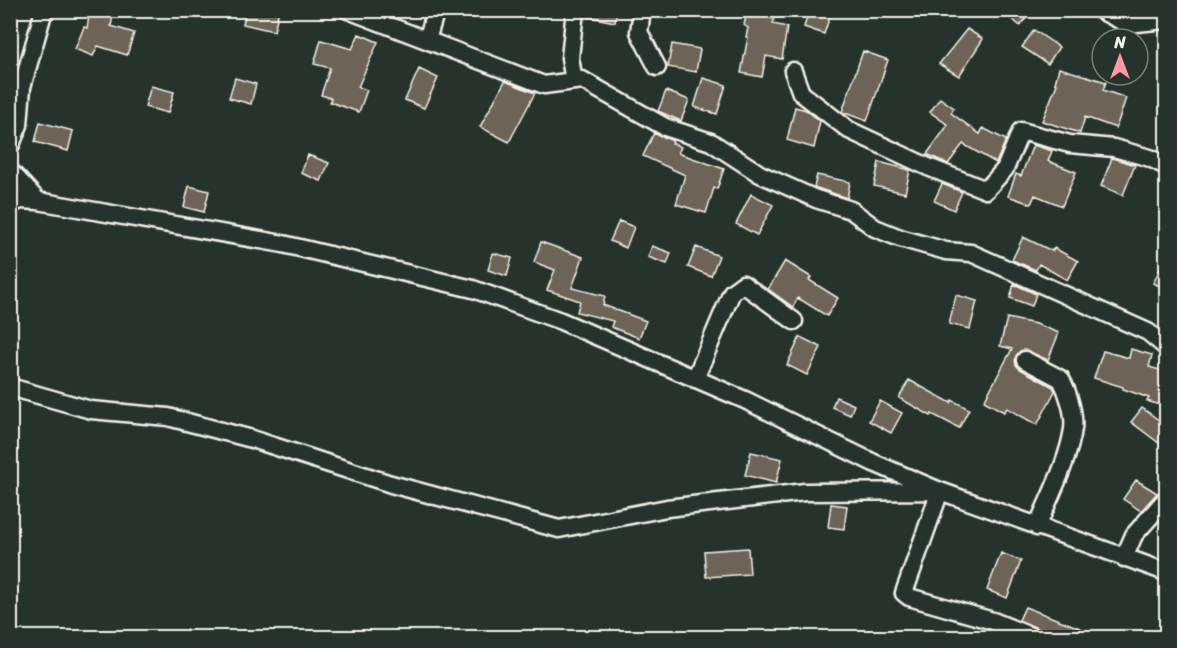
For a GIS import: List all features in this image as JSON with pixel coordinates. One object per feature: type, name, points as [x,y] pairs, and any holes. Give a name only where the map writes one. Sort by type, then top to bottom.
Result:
[{"type":"street","points":[[10,147],[18,125],[22,87],[44,10]]},
{"type":"street","points":[[348,10],[544,85],[582,80],[665,127],[711,142],[760,174],[816,199],[851,210],[875,228],[900,238],[946,251],[971,253],[1148,332],[1167,347]]},
{"type":"street","points":[[427,40],[436,10]]},
{"type":"street","points":[[574,81],[570,57],[575,10]]},
{"type":"street","points":[[642,10],[639,32],[657,67]]},
{"type":"street","points":[[1100,10],[1127,24],[1167,20]]},
{"type":"street","points":[[793,70],[801,93],[849,130],[928,167],[986,190],[1005,169],[1021,131],[1070,144],[1114,148],[1150,158],[1167,166]]},
{"type":"street","points":[[10,171],[38,201]]},
{"type":"street","points":[[11,205],[19,200],[38,201],[283,244],[473,289],[561,321],[745,400],[874,464],[940,491],[1167,572]]},
{"type":"street","points":[[695,379],[732,292],[743,284],[794,321]]},
{"type":"street","points":[[1025,360],[1061,379],[1069,400],[1073,427],[1062,464],[1037,527]]},
{"type":"street","points":[[10,387],[91,410],[168,417],[252,439],[391,484],[559,529],[667,508],[805,492],[940,491]]},
{"type":"street","points":[[940,491],[903,593],[909,597],[993,621],[1035,638]]},
{"type":"street","points":[[1125,558],[1134,535],[1167,499]]},
{"type":"building","points":[[90,10],[114,10],[111,26],[134,33],[127,55],[98,46],[93,56],[75,49],[84,27],[87,28]]},
{"type":"building","points":[[246,10],[279,10],[274,31],[243,24]]},
{"type":"building","points":[[585,10],[617,10],[615,22],[585,16]]},
{"type":"building","points":[[809,10],[832,10],[824,34],[804,27]]},
{"type":"building","points":[[1002,10],[1033,10],[1020,26]]},
{"type":"building","points":[[754,11],[775,15],[773,24],[787,27],[782,59],[766,56],[762,77],[741,73],[748,37],[746,37],[748,28],[744,25],[746,16],[752,18]]},
{"type":"building","points":[[967,29],[983,39],[959,76],[939,64]]},
{"type":"building","points":[[1034,30],[1059,47],[1048,64],[1022,47]]},
{"type":"building","points":[[359,34],[378,42],[358,87],[367,90],[359,112],[330,102],[331,98],[321,95],[330,68],[314,64],[321,40],[352,49]]},
{"type":"building","points":[[672,44],[700,49],[696,72],[668,67]]},
{"type":"building","points":[[863,51],[888,60],[867,121],[842,112]]},
{"type":"building","points":[[1059,68],[1090,77],[1090,87],[1104,87],[1103,90],[1126,98],[1116,128],[1085,117],[1080,133],[1042,121],[1057,84],[1055,83]]},
{"type":"building","points":[[419,69],[438,78],[424,108],[405,100]]},
{"type":"building","points":[[235,78],[256,84],[251,104],[229,98]]},
{"type":"building","points":[[703,78],[726,85],[717,114],[694,107]]},
{"type":"building","points":[[505,81],[535,93],[509,142],[480,127]]},
{"type":"building","points":[[151,86],[174,92],[168,113],[145,107]]},
{"type":"building","points":[[666,91],[689,100],[681,121],[658,111]]},
{"type":"building","points":[[940,98],[954,108],[951,113],[980,134],[983,128],[1006,140],[996,163],[963,144],[948,164],[927,154],[948,125],[930,112]]},
{"type":"building","points":[[795,107],[806,110],[820,121],[814,148],[787,140]]},
{"type":"building","points":[[40,122],[73,131],[68,151],[35,142]]},
{"type":"building","points":[[654,133],[681,147],[678,153],[724,169],[717,189],[714,188],[706,213],[676,204],[685,175],[643,156]]},
{"type":"building","points":[[1033,145],[1052,151],[1048,161],[1076,172],[1062,206],[1035,195],[1031,204],[1008,196],[1016,174],[1021,176]]},
{"type":"building","points":[[308,155],[329,163],[321,181],[301,173]]},
{"type":"building","points":[[1112,158],[1135,165],[1123,195],[1101,186]]},
{"type":"building","points":[[879,162],[910,170],[905,193],[874,186]]},
{"type":"building","points":[[817,175],[850,182],[847,198],[814,187]]},
{"type":"building","points":[[942,184],[962,192],[954,210],[934,201]]},
{"type":"building","points":[[189,186],[209,191],[204,212],[184,207]]},
{"type":"building","points":[[751,194],[773,205],[757,235],[736,224]]},
{"type":"building","points":[[619,221],[634,227],[626,248],[610,241]]},
{"type":"building","points":[[1023,237],[1052,251],[1054,248],[1078,261],[1067,280],[1039,264],[1036,270],[1012,260]]},
{"type":"building","points":[[541,242],[583,257],[572,288],[605,296],[603,305],[646,321],[639,338],[611,327],[613,321],[577,312],[580,301],[547,290],[555,270],[534,262]]},
{"type":"building","points":[[652,246],[671,253],[667,264],[648,257]]},
{"type":"building","points":[[696,247],[719,256],[711,276],[688,267]]},
{"type":"building","points":[[493,253],[512,258],[507,276],[488,270]]},
{"type":"building","points":[[1167,255],[1167,289],[1153,283]]},
{"type":"building","points":[[785,261],[811,277],[809,280],[838,298],[827,316],[798,298],[793,307],[768,289]]},
{"type":"building","points":[[1014,284],[1036,294],[1032,306],[1010,298]]},
{"type":"building","points":[[956,295],[977,301],[970,329],[949,324]]},
{"type":"building","points":[[1007,318],[1036,324],[1059,333],[1048,360],[1025,350],[1020,351],[1016,356],[1016,365],[1020,369],[1053,387],[1055,391],[1037,425],[1007,408],[1004,412],[984,401],[1012,349],[1000,346]]},
{"type":"building","points":[[800,337],[821,347],[807,375],[787,365]]},
{"type":"building","points":[[1131,349],[1152,355],[1149,367],[1167,372],[1167,407],[1147,401],[1149,398],[1123,389],[1123,387],[1094,378],[1103,351],[1129,358]]},
{"type":"building","points":[[909,380],[951,403],[952,400],[969,409],[959,428],[899,398]]},
{"type":"building","points":[[836,397],[854,405],[850,415],[832,407]]},
{"type":"building","points":[[880,401],[902,413],[891,433],[869,421]]},
{"type":"building","points":[[1142,408],[1167,426],[1167,449],[1131,422]]},
{"type":"building","points":[[751,452],[782,459],[776,483],[745,475]]},
{"type":"building","points":[[1136,480],[1157,493],[1141,511],[1123,499]]},
{"type":"building","points":[[831,504],[847,506],[844,529],[828,527]]},
{"type":"building","points":[[748,548],[750,574],[706,577],[704,551]]},
{"type":"building","points":[[1001,553],[1021,561],[1007,598],[987,590]]},
{"type":"building","points":[[1025,607],[1101,636],[1101,638],[1045,638],[1044,633],[1039,629],[1019,620]]}]
